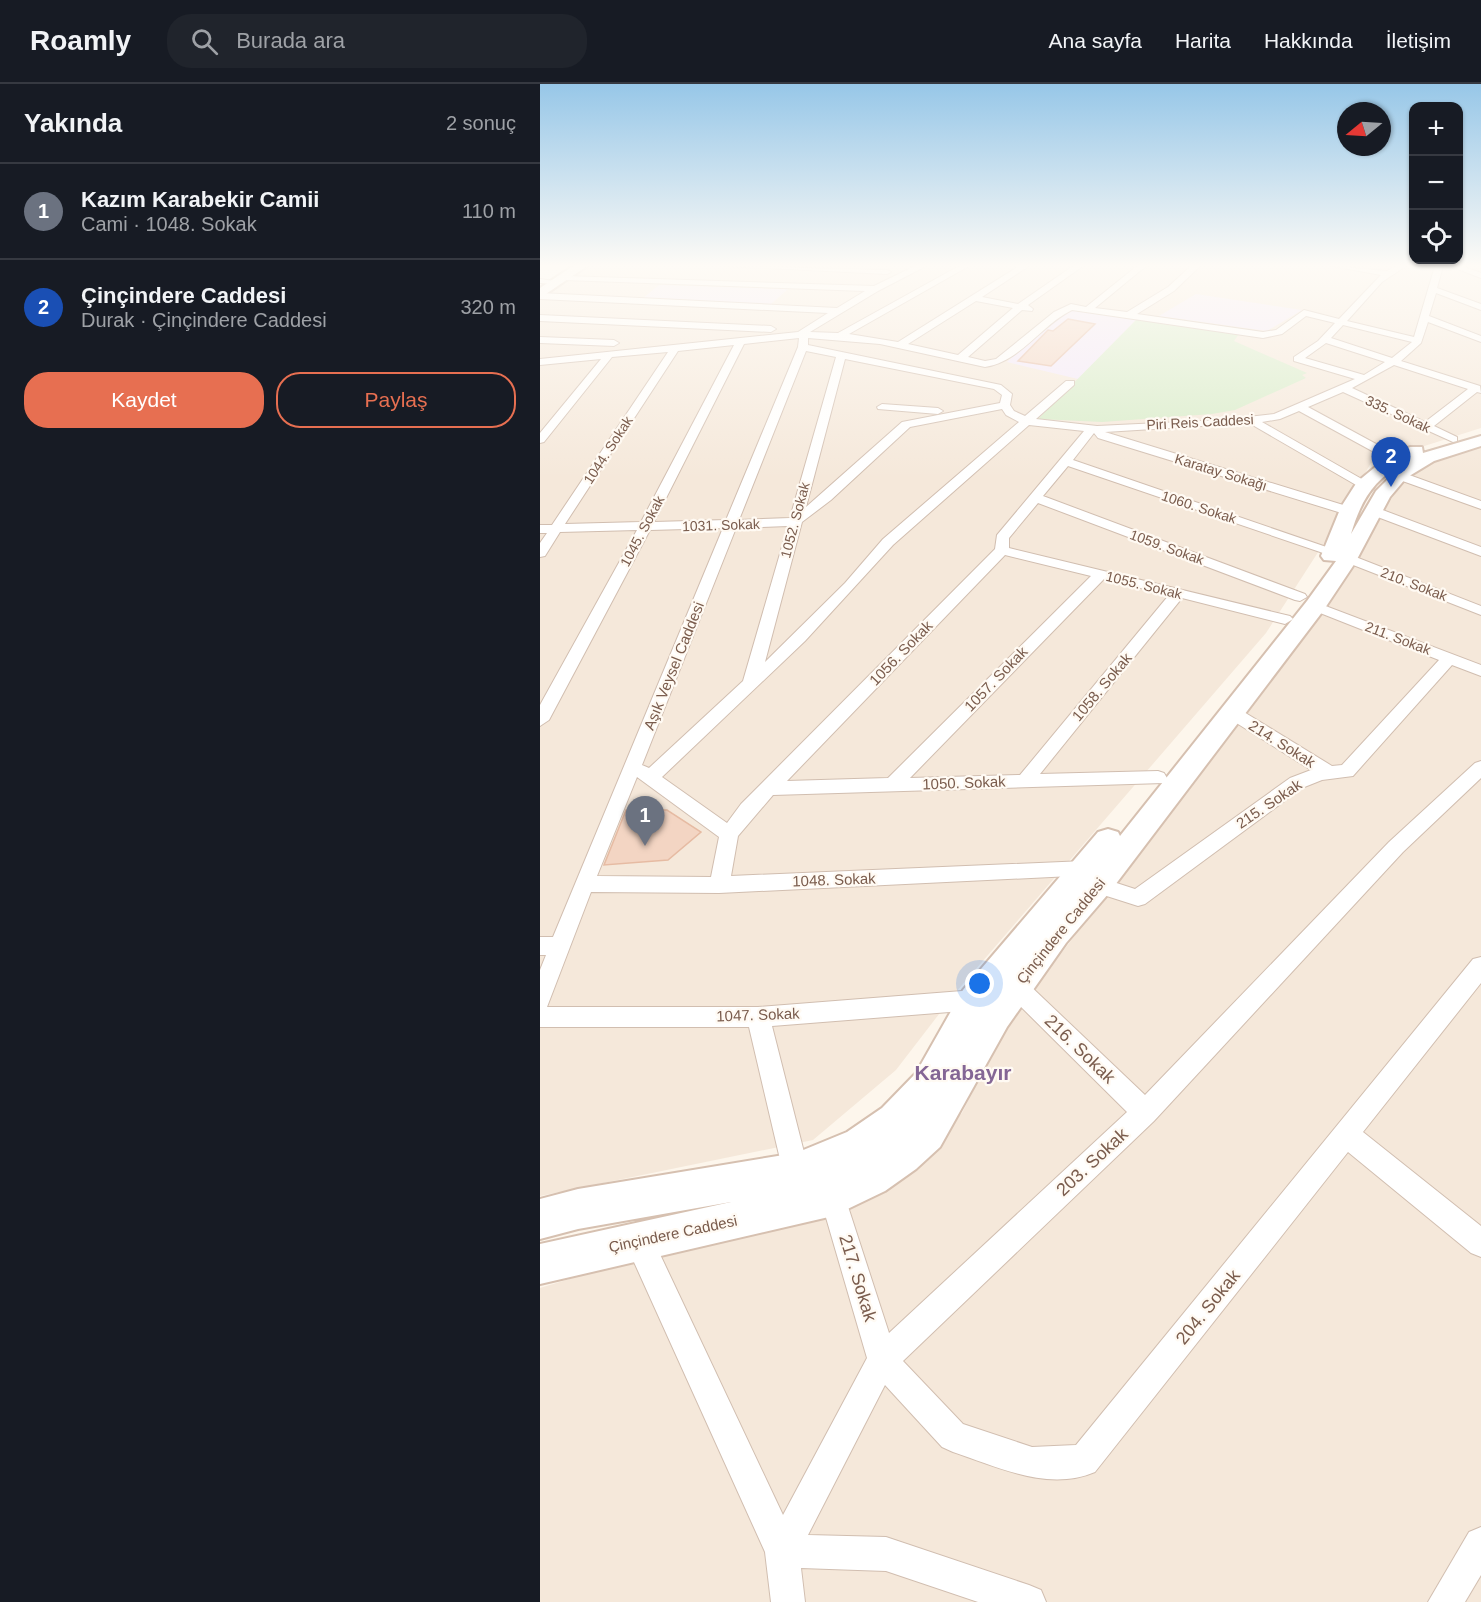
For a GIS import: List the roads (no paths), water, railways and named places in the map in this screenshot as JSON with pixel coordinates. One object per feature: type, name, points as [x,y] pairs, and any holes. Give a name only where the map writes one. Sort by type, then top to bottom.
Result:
[{"type":"main road","name":"Çinçindere Caddesi","points":[[540,1264],[763,1215],[833,1197],[879,1172],[927,1134],[969,1065],[995,1016],[1055,933],[1158,778],[1341,555],[1361,502],[1398,468],[1410,466],[1434,454],[1474,440]]},
{"type":"main road","name":"Çinçindere Caddesi","points":[[540,1219],[578,1209],[796,1172],[860,1144],[895,1121],[929,1085],[975,1000],[1091,877],[1233,713],[1300,607]]},
{"type":"street","points":[[792,337],[841,356],[997,387],[1007,394],[1005,405],[1010,413],[1026,421],[1097,429]]},
{"type":"street","points":[[804,340],[808,337]]},
{"type":"street","points":[[540,362],[741,341],[804,340],[824,337]]},
{"type":"street","points":[[855,337],[985,364],[999,362],[1024,337]]},
{"type":"street","points":[[898,346],[913,337]]},
{"type":"street","points":[[960,359],[986,337]]},
{"type":"street","points":[[1403,337],[1418,341],[1419,337]]},
{"type":"street","points":[[1365,379],[1297,359],[1324,339],[1479,389]]},
{"type":"street","points":[[540,340],[676,347]]},
{"type":"street","name":"Aşık Veysel Caddesi","points":[[540,999],[550,946],[584,884],[634,766],[804,340]]},
{"type":"street","name":"1045. Sokak","points":[[540,720],[645,527],[741,341]]},
{"type":"street","name":"Piri Reis Caddesi","points":[[1097,429],[1275,417],[1301,408],[1365,379],[1394,362],[1418,341]]},
{"type":"street","name":"1044. Sokak","points":[[540,553],[676,347]]},
{"type":"street","points":[[540,440],[611,353]]},
{"type":"street","name":"1052. Sokak","points":[[751,683],[841,356]]},
{"type":"street","points":[[650,777],[850,586],[888,542],[1070,383]]},
{"type":"street","name":"335. Sokak","points":[[1343,388],[1425,427],[1474,440]]},
{"type":"street","points":[[1425,427],[1479,389]]},
{"type":"street","points":[[794,522],[827,497],[906,424],[1005,405]]},
{"type":"street","points":[[882,407],[959,413]]},
{"type":"street","points":[[1301,408],[1398,468],[1481,505]]},
{"type":"street","points":[[1249,419],[1361,502],[1481,552]]},
{"type":"street","name":"1056. Sokak","points":[[729,834],[770,788],[1002,549],[1002,538],[1034,497],[1091,430],[1097,429]]},
{"type":"street","name":"Karatay Sokağı","points":[[1097,429],[1102,436],[1361,502]]},
{"type":"street","name":"1060. Sokak","points":[[1064,461],[1341,555]]},
{"type":"street","name":"1059. Sokak","points":[[1034,497],[1300,607]]},
{"type":"street","name":"1031. Sokak","points":[[540,529],[794,522]]},
{"type":"street","name":"1055. Sokak","points":[[1002,549],[1179,593],[1300,607]]},
{"type":"street","name":"210. Sokak","points":[[1341,555],[1481,611]]},
{"type":"street","name":"1057. Sokak","points":[[892,785],[1101,574]]},
{"type":"street","name":"1058. Sokak","points":[[1024,781],[1179,593]]},
{"type":"street","name":"211. Sokak","points":[[1300,607],[1450,658],[1481,671]]},
{"type":"street","name":"215. Sokak","points":[[1091,877],[1138,898],[1296,783],[1320,774],[1347,771],[1369,750],[1450,658]]},
{"type":"street","name":"214. Sokak","points":[[1233,713],[1331,774]]},
{"type":"street","points":[[634,766],[729,834],[719,885]]},
{"type":"street","name":"203. Sokak","points":[[782,1551],[882,1360],[1145,1112],[1396,847],[1481,767]]},
{"type":"street","name":"1050. Sokak","points":[[770,788],[1158,778]]},
{"type":"street","name":"1048. Sokak","points":[[584,884],[719,885],[1091,877]]},
{"type":"street","name":"204. Sokak","points":[[882,1360],[953,1436],[1032,1463],[1084,1461],[1481,966]]},
{"type":"street","name":"216. Sokak","points":[[1016,987],[1145,1112]]},
{"type":"street","name":"1047. Sokak","points":[[540,1017],[758,1017],[975,1000]]},
{"type":"street","points":[[758,1017],[796,1172]]},
{"type":"street","points":[[1347,1135],[1481,1243]]},
{"type":"street","name":"217. Sokak","points":[[833,1197],[882,1360]]},
{"type":"street","points":[[639,1241],[782,1551],[788,1602]]},
{"type":"street","points":[[1445,1602],[1481,1544]]},
{"type":"street","points":[[782,1551],[886,1554],[1029,1602]]},
{"type":"place","name":"Çinçindere Caddesi","points":[[1391,487]]},
{"type":"place","name":"Kazım Karabekir Camii","points":[[645,846]]},
{"type":"district","name":"Karabayır","points":[[963,1073]]}]
